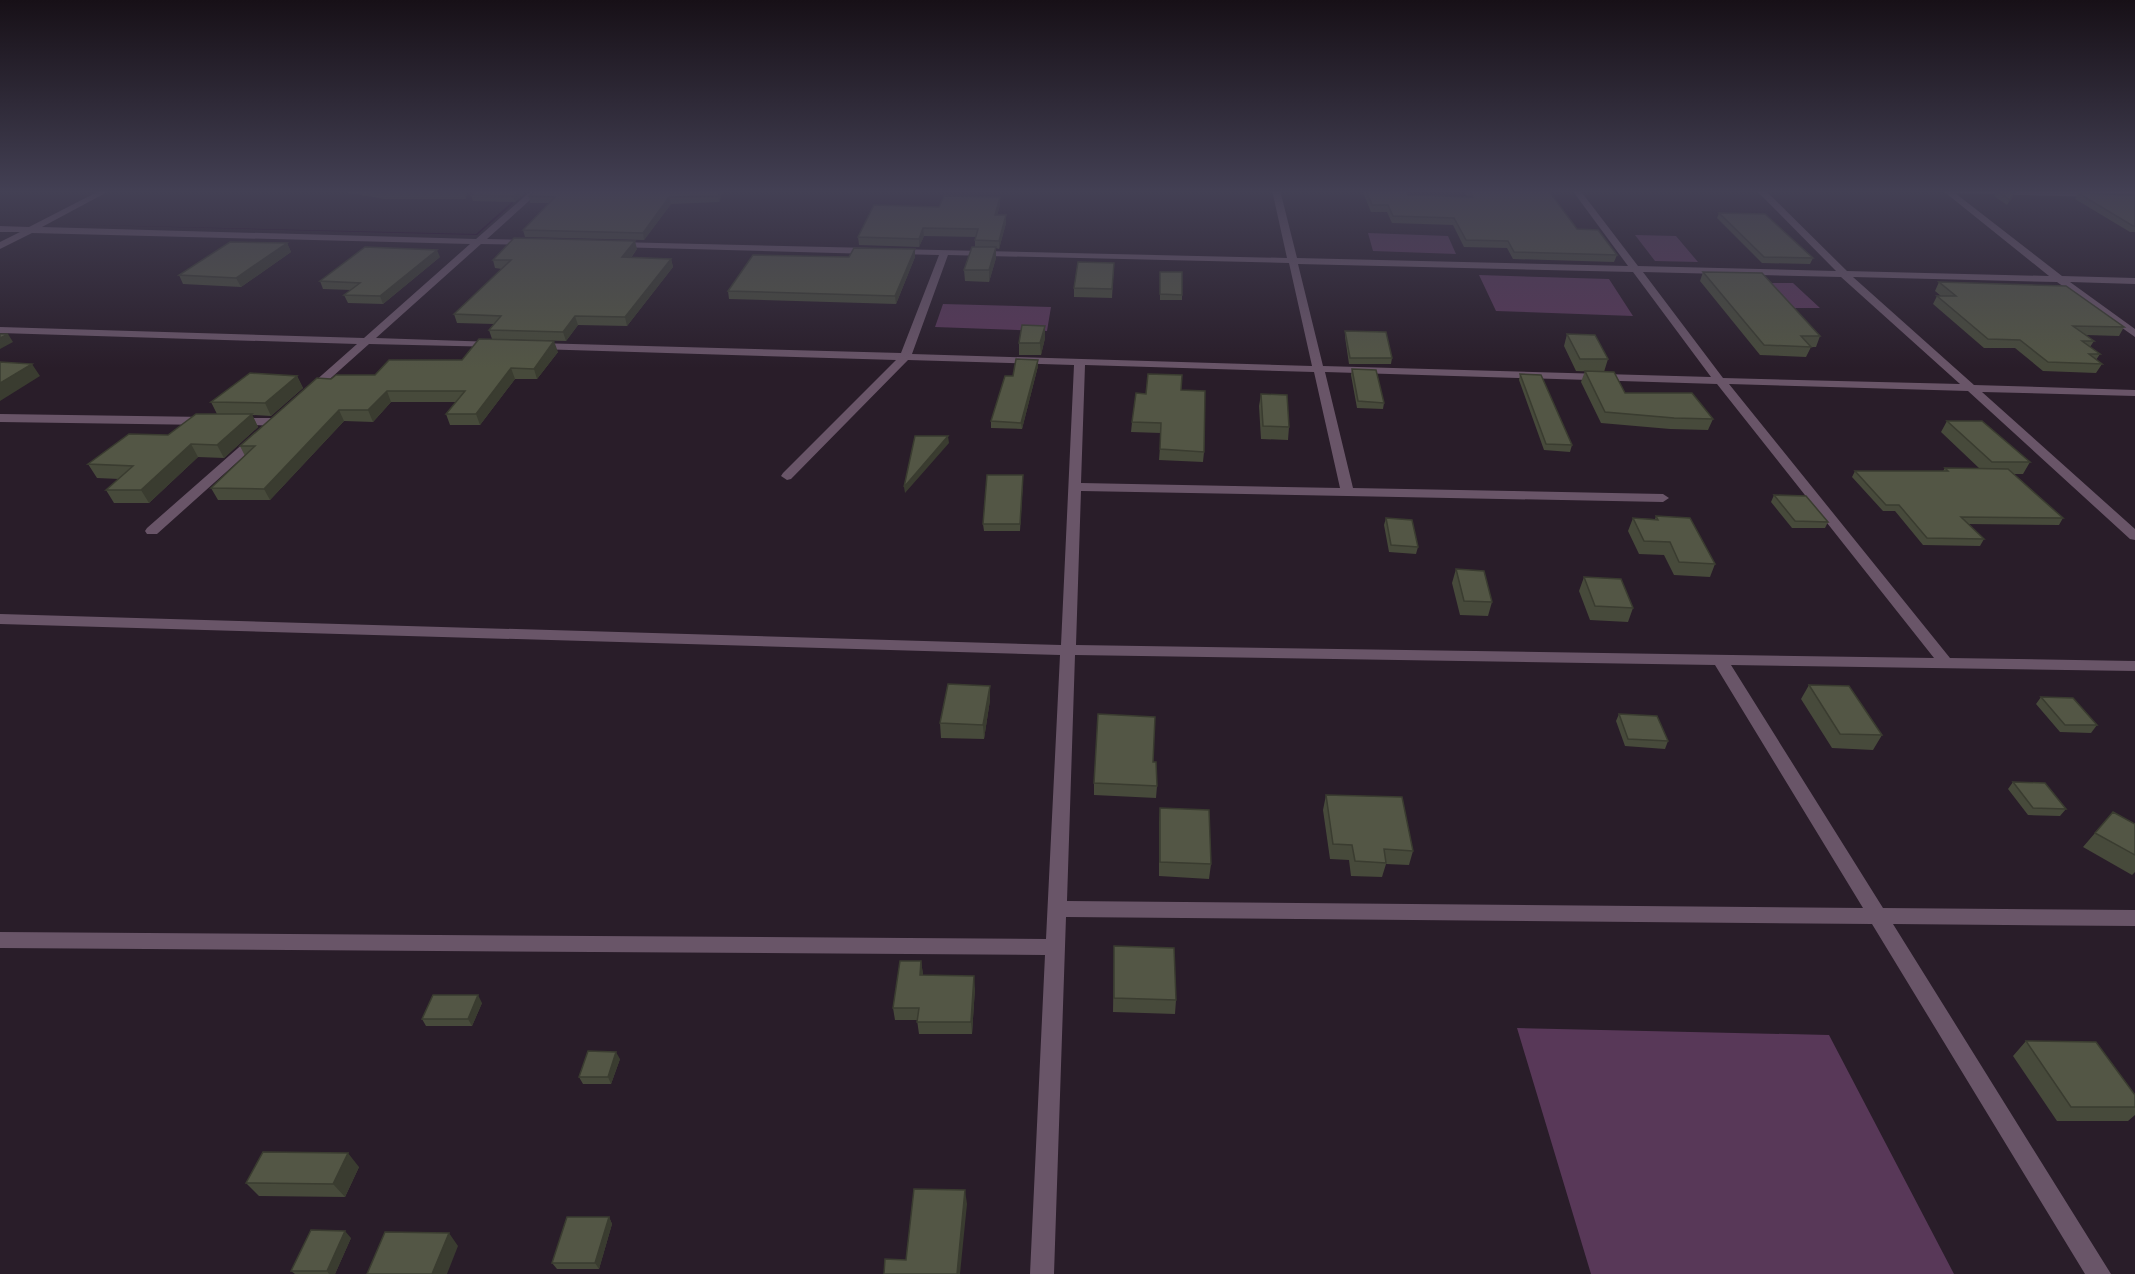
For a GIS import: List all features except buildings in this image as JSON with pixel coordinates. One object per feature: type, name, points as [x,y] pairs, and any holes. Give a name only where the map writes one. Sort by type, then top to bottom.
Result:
[{"type":"street","points":[[300,400],[470,249]]},
{"type":"street","points":[[839,249],[2135,281]]},
{"type":"street","points":[[1289,249],[1348,493]]},
{"type":"street","points":[[1621,249],[1720,381],[1946,663]]},
{"type":"street","points":[[1819,249],[2135,536]]},
{"type":"street","points":[[2021,249],[2135,334]]},
{"type":"street","points":[[787,476],[905,357],[945,252]]},
{"type":"street","points":[[0,330],[509,345]]},
{"type":"street","points":[[521,346],[2135,393]]},
{"type":"street","points":[[1042,1274],[1080,362]]},
{"type":"street","points":[[0,418],[221,421],[279,418],[152,531]]},
{"type":"street","points":[[1075,487],[1663,498]]},
{"type":"street","points":[[0,619],[1068,650],[2135,666]]},
{"type":"street","points":[[1720,660],[2099,1274]]},
{"type":"street","points":[[1058,909],[2135,918]]},
{"type":"street","points":[[0,940],[1056,947]]},
{"type":"shaded area","points":[[1454,249],[1456,254],[1373,251]]},
{"type":"shaded area","points":[[1646,249],[1687,249],[1698,262],[1655,261]]},
{"type":"shaded area","points":[[1479,275],[1609,279],[1633,316],[1496,311]]},
{"type":"shaded area","points":[[1758,283],[1793,283],[1820,308],[1784,308]]},
{"type":"shaded area","points":[[943,304],[1051,307],[1047,331],[935,327]]},
{"type":"shaded area","points":[[1517,1028],[1829,1035],[1954,1274],[1591,1274]]}]
